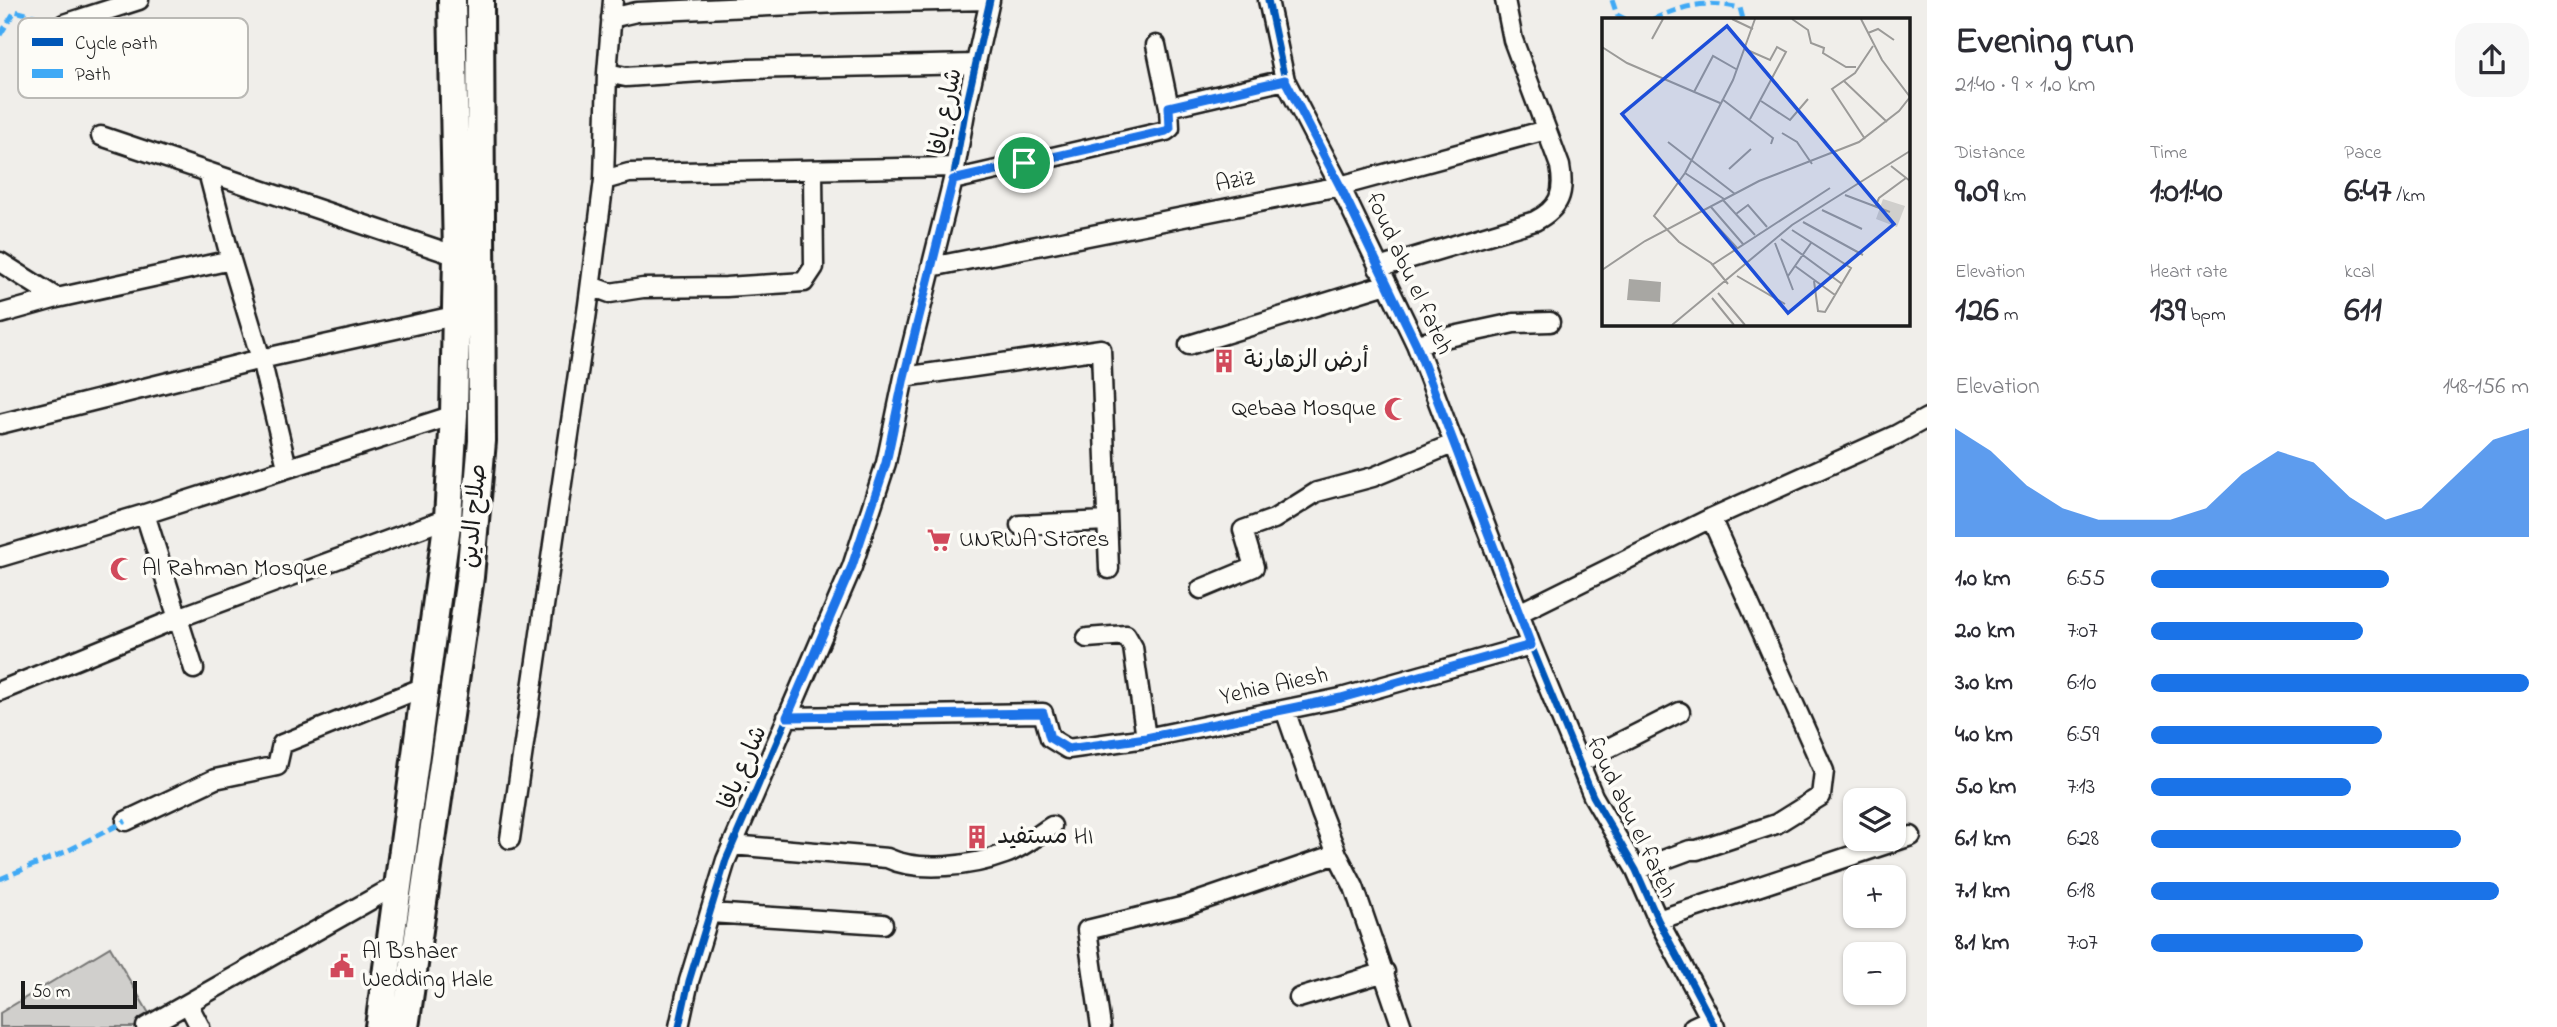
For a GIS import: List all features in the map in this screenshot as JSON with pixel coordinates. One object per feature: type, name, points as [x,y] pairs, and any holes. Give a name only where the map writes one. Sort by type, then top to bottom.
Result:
[{"type":"highway","name":"صلاح الدين","points":[[379,1027],[448,518],[454,415],[457,256],[452,0]]},
{"type":"highway","name":"صلاح الدين","points":[[405,1027],[470,577],[482,441],[480,0]]},
{"type":"street","points":[[83,18],[139,0]]},
{"type":"street","points":[[510,839],[591,286],[604,180],[612,9],[637,12],[839,3],[990,0]]},
{"type":"street","name":"شارع يافا","points":[[679,1027],[689,981],[733,845],[852,566],[886,463],[904,377],[954,174],[990,0]]},
{"type":"street","name":"foud abu el fateh","points":[[1268,0],[1285,80],[1340,186],[1416,344],[1531,645],[1593,796],[1636,870],[1658,920],[1713,1023]]},
{"type":"street","points":[[1189,345],[1549,214],[1559,200],[1562,177],[1513,40],[1505,0]]},
{"type":"street","points":[[604,180],[629,173],[954,174],[1166,131],[1170,128],[1169,107],[1156,46]]},
{"type":"street","points":[[607,73],[626,77],[746,69],[976,64]]},
{"type":"street","points":[[1169,107],[1285,80]]},
{"type":"street","name":"Aziz","points":[[931,267],[1340,186],[1546,130]]},
{"type":"street","points":[[102,136],[457,256]]},
{"type":"street","points":[[208,172],[261,359],[287,467]]},
{"type":"street","points":[[591,286],[610,293],[643,288],[804,282],[814,267],[813,172]]},
{"type":"street","points":[[0,314],[57,298],[231,260]]},
{"type":"street","points":[[0,262],[57,298]]},
{"type":"street","points":[[0,424],[261,359],[454,316]]},
{"type":"street","points":[[1416,344],[1514,323],[1550,322]]},
{"type":"street","points":[[904,377],[1101,349],[1109,569]]},
{"type":"street","points":[[0,557],[145,514],[454,415]]},
{"type":"street","points":[[1519,612],[1711,518],[1896,435],[1927,418]]},
{"type":"street","points":[[1201,589],[1254,567],[1243,530],[1274,519],[1317,492],[1373,477],[1455,443]]},
{"type":"street","points":[[145,514],[194,669]]},
{"type":"street","points":[[0,691],[178,618],[448,518]]},
{"type":"street","points":[[1636,870],[1690,850],[1776,824],[1821,796],[1824,771],[1711,518]]},
{"type":"street","points":[[1020,525],[1107,521]]},
{"type":"street","points":[[1087,638],[1126,635],[1133,647],[1146,738]]},
{"type":"street","name":"Yehia Aiesh","points":[[787,717],[1043,713],[1050,738],[1068,749],[1146,738],[1341,698],[1531,645]]},
{"type":"street","points":[[126,821],[215,779],[277,766],[282,744],[424,687]]},
{"type":"street","points":[[1285,709],[1337,854],[1354,887],[1402,1027]]},
{"type":"street","points":[[1579,763],[1680,712]]},
{"type":"street","points":[[733,845],[887,858],[900,864],[929,867],[984,860],[1008,853],[1052,826]]},
{"type":"street","points":[[1658,920],[1911,836]]},
{"type":"street","points":[[1101,1027],[1087,930],[1185,906],[1337,854]]},
{"type":"street","points":[[146,1027],[397,885]]},
{"type":"street","points":[[710,913],[883,924]]},
{"type":"street","points":[[1298,998],[1385,972]]},
{"type":"street","points":[[188,1004],[200,1027]]},
{"type":"street","points":[[1693,1027],[1713,1023]]},
{"type":"shaded area","points":[[110,947],[157,1027],[0,1027],[0,1013]]},
{"type":"marked path","points":[[1612,0],[1617,15],[1623,18]]},
{"type":"marked path","points":[[1656,18],[1686,7],[1705,4],[1740,8],[1743,18]]},
{"type":"marked path","points":[[0,35],[15,11],[41,18]]},
{"type":"marked path","points":[[0,879],[65,852],[126,821]]},
{"type":"cycle path","points":[[679,1027],[689,981],[726,860],[852,567],[886,463],[904,377],[953,180],[990,0]]},
{"type":"cycle path","points":[[1268,0],[1285,80],[1340,186],[1416,344],[1531,645],[1593,796],[1636,870],[1658,920],[1715,1027]]},
{"type":"place","name":"أرض الزهارنة","points":[[1224,361]]},
{"type":"place","name":"Qebaa Mosque","points":[[1396,409]]},
{"type":"place","name":"UNRWA Stores","points":[[939,540]]},
{"type":"place","name":"Al Rahman Mosque","points":[[122,569]]},
{"type":"place","name":"مستفيد HI","points":[[977,837]]},
{"type":"place","name":"Al Bshaer Wedding Hale","points":[[342,966]]},
{"type":"route","points":[[1285,80],[1340,186],[1416,344],[1531,645],[1341,698],[1146,738],[1068,749],[1050,738],[1043,713],[787,717],[852,566],[886,463],[904,377],[953,180],[1024,163],[1166,131],[1170,128],[1169,107],[1285,80]]}]
